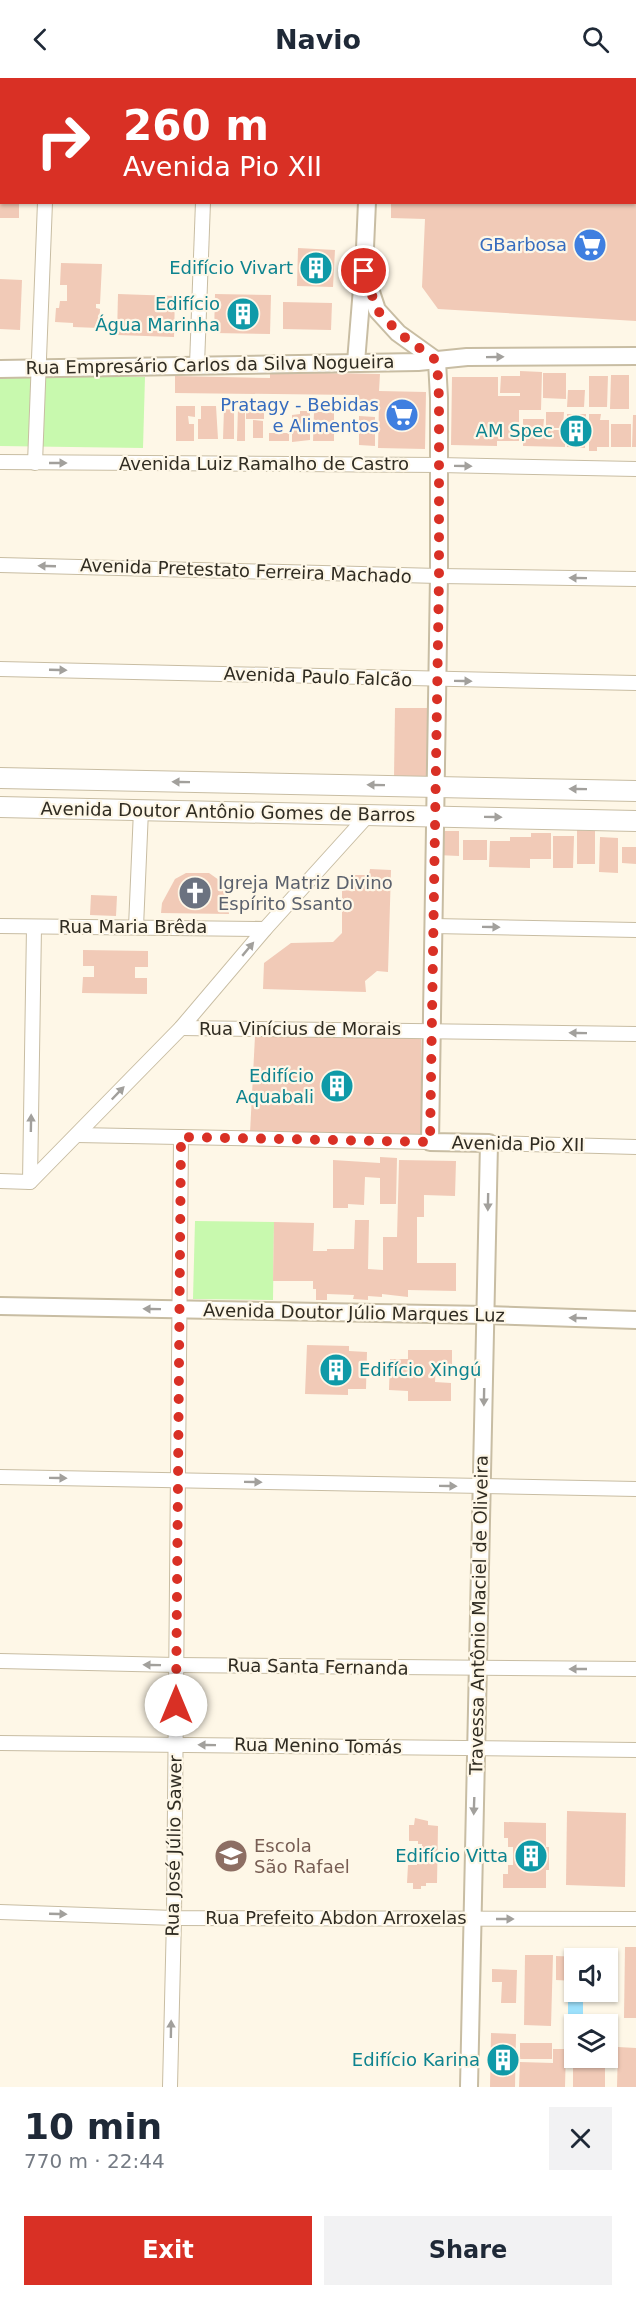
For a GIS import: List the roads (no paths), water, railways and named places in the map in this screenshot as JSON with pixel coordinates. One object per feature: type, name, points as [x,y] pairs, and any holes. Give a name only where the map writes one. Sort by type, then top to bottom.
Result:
[{"type":"main road","name":"Avenida Doutor Antônio Gomes de Barros","points":[[0,778],[636,791]]},
{"type":"main road","name":"Avenida Doutor Antônio Gomes de Barros","points":[[0,807],[636,820]]},
{"type":"street","points":[[35,463],[45,204]]},
{"type":"street","points":[[197,365],[202,204]]},
{"type":"street","points":[[356,362],[368,204]]},
{"type":"street","points":[[364,271],[377,310],[399,333],[437,361],[439,576],[430,1142]]},
{"type":"street","name":"Rua Empresário Carlos da Silva Nogueira","points":[[0,369],[437,361],[467,357],[636,356]]},
{"type":"street","name":"Avenida Luiz Ramalho de Castro","points":[[0,462],[439,465],[636,469]]},
{"type":"street","name":"Avenida Pretestato Ferreira Machado","points":[[0,565],[636,579]]},
{"type":"street","name":"Avenida Paulo Falcão","points":[[0,669],[636,683]]},
{"type":"street","points":[[136,927],[141,810]]},
{"type":"street","points":[[0,1181],[30,1182],[181,1028],[265,929],[369,814]]},
{"type":"street","name":"Rua Maria Brêda","points":[[0,926],[265,929]]},
{"type":"street","points":[[433,926],[636,930]]},
{"type":"street","points":[[30,1182],[34,927]]},
{"type":"street","name":"Rua Vinícius de Morais","points":[[181,1028],[636,1034]]},
{"type":"street","name":"Avenida Pio XII","points":[[77,1135],[636,1147]]},
{"type":"street","name":"Rua José Júlio Sawer","points":[[170,2087],[174,1918],[181,1137]]},
{"type":"street","name":"Travessa Antônio Maciel de Oliveira","points":[[469,2087],[489,1143]]},
{"type":"street","name":"Avenida Doutor Júlio Marques Luz","points":[[0,1306],[636,1320]]},
{"type":"street","points":[[0,1477],[636,1489]]},
{"type":"street","name":"Rua Santa Fernanda","points":[[0,1661],[636,1669]]},
{"type":"street","name":"Rua Menino Tomás","points":[[0,1743],[636,1750]]},
{"type":"street","name":"Rua Prefeito Abdon Arroxelas","points":[[0,1912],[174,1918],[636,1919]]},
{"type":"water","points":[[568,2002],[583,2002],[583,2014],[568,2014]]},
{"type":"place","name":"GBarbosa","points":[[590,245]]},
{"type":"place","name":"Edifício Vivart","points":[[316,268]]},
{"type":"place","name":"Edifício Água Marinha","points":[[243,314]]},
{"type":"place","name":"Pratagy - Bebidas e Alimentos","points":[[402,415]]},
{"type":"place","name":"AM Spec","points":[[576,431]]},
{"type":"place","name":"Igreja Matriz Divino Espírito Ssanto","points":[[195,893]]},
{"type":"place","name":"Edifício Aquabali","points":[[337,1086]]},
{"type":"place","name":"Edifício Xingú","points":[[336,1370]]},
{"type":"place","name":"Escola São Rafael","points":[[231,1856]]},
{"type":"place","name":"Edifício Vitta","points":[[531,1856]]},
{"type":"place","name":"Edifício Karina","points":[[503,2060]]}]
